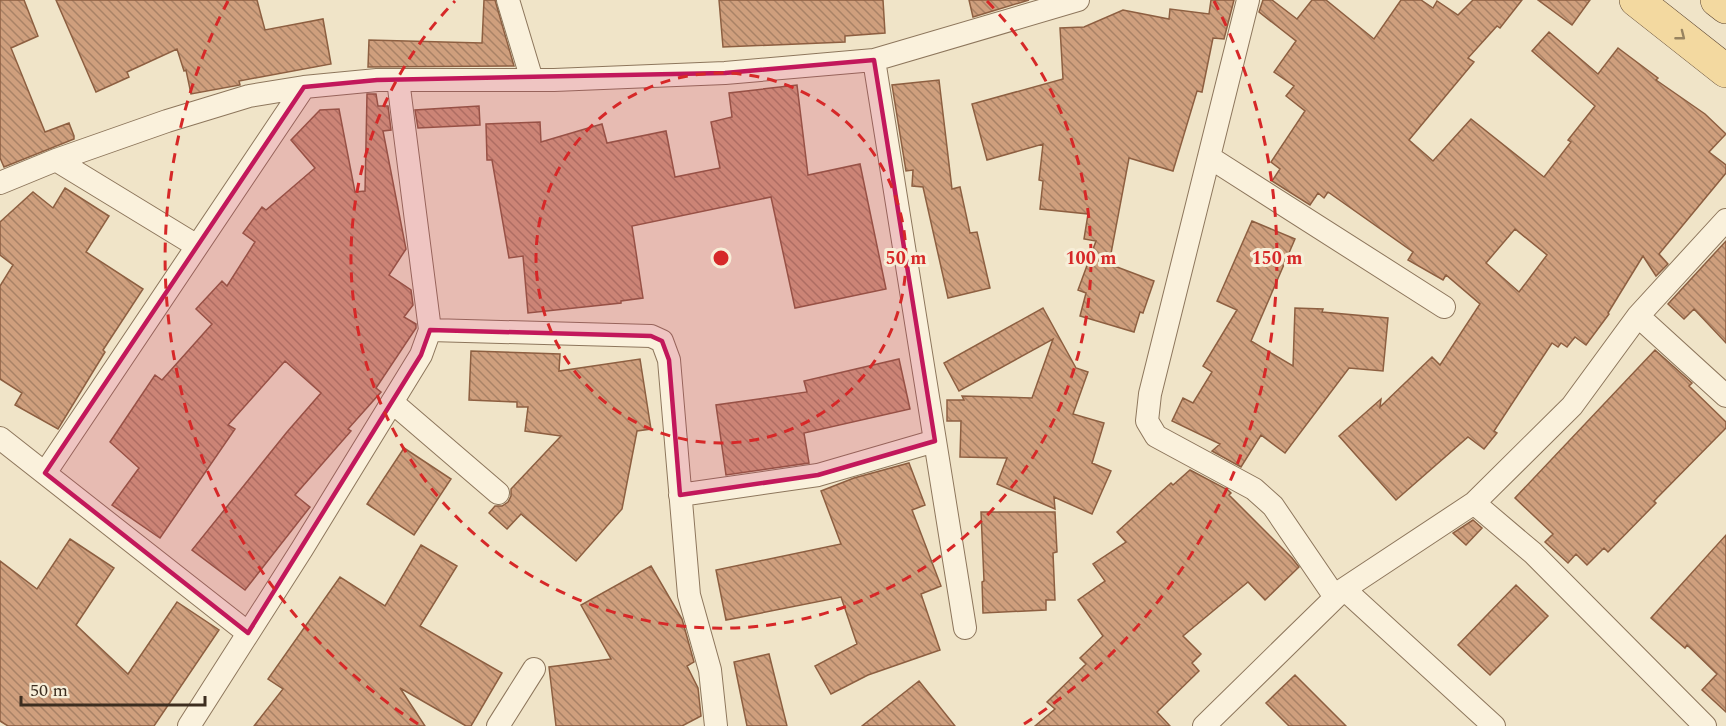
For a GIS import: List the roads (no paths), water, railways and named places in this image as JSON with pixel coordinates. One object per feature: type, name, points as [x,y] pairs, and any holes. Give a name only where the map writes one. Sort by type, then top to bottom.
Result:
[{"type":"main road","points":[[1636,0],[1726,71]]},
{"type":"main road","points":[[1717,0],[1726,7]]},
{"type":"street","points":[[508,0],[532,80]]},
{"type":"street","points":[[0,183],[56,160],[167,121],[249,96],[304,87],[398,80],[532,80],[725,73],[874,60],[1078,0]]},
{"type":"street","points":[[1248,0],[1149,394],[1147,420],[1156,436],[1254,489],[1274,506],[1340,593],[1494,726]]},
{"type":"street","points":[[874,60],[966,628]]},
{"type":"street","points":[[189,726],[393,402],[421,355],[430,330],[398,80]]},
{"type":"street","points":[[45,473],[304,87]]},
{"type":"street","points":[[1209,157],[1444,308]]},
{"type":"street","points":[[56,160],[197,246]]},
{"type":"street","points":[[1204,726],[1340,593],[1474,503],[1572,406],[1638,316],[1726,220]]},
{"type":"street","points":[[1638,316],[1726,396]]},
{"type":"street","points":[[430,330],[651,336],[662,341],[669,360],[689,595],[710,670],[716,726]]},
{"type":"street","points":[[393,402],[498,494]]},
{"type":"street","points":[[0,438],[248,633]]},
{"type":"street","points":[[680,495],[818,475],[935,441]]},
{"type":"street","points":[[1474,503],[1533,553],[1705,726]]},
{"type":"street","points":[[498,726],[534,669]]}]
